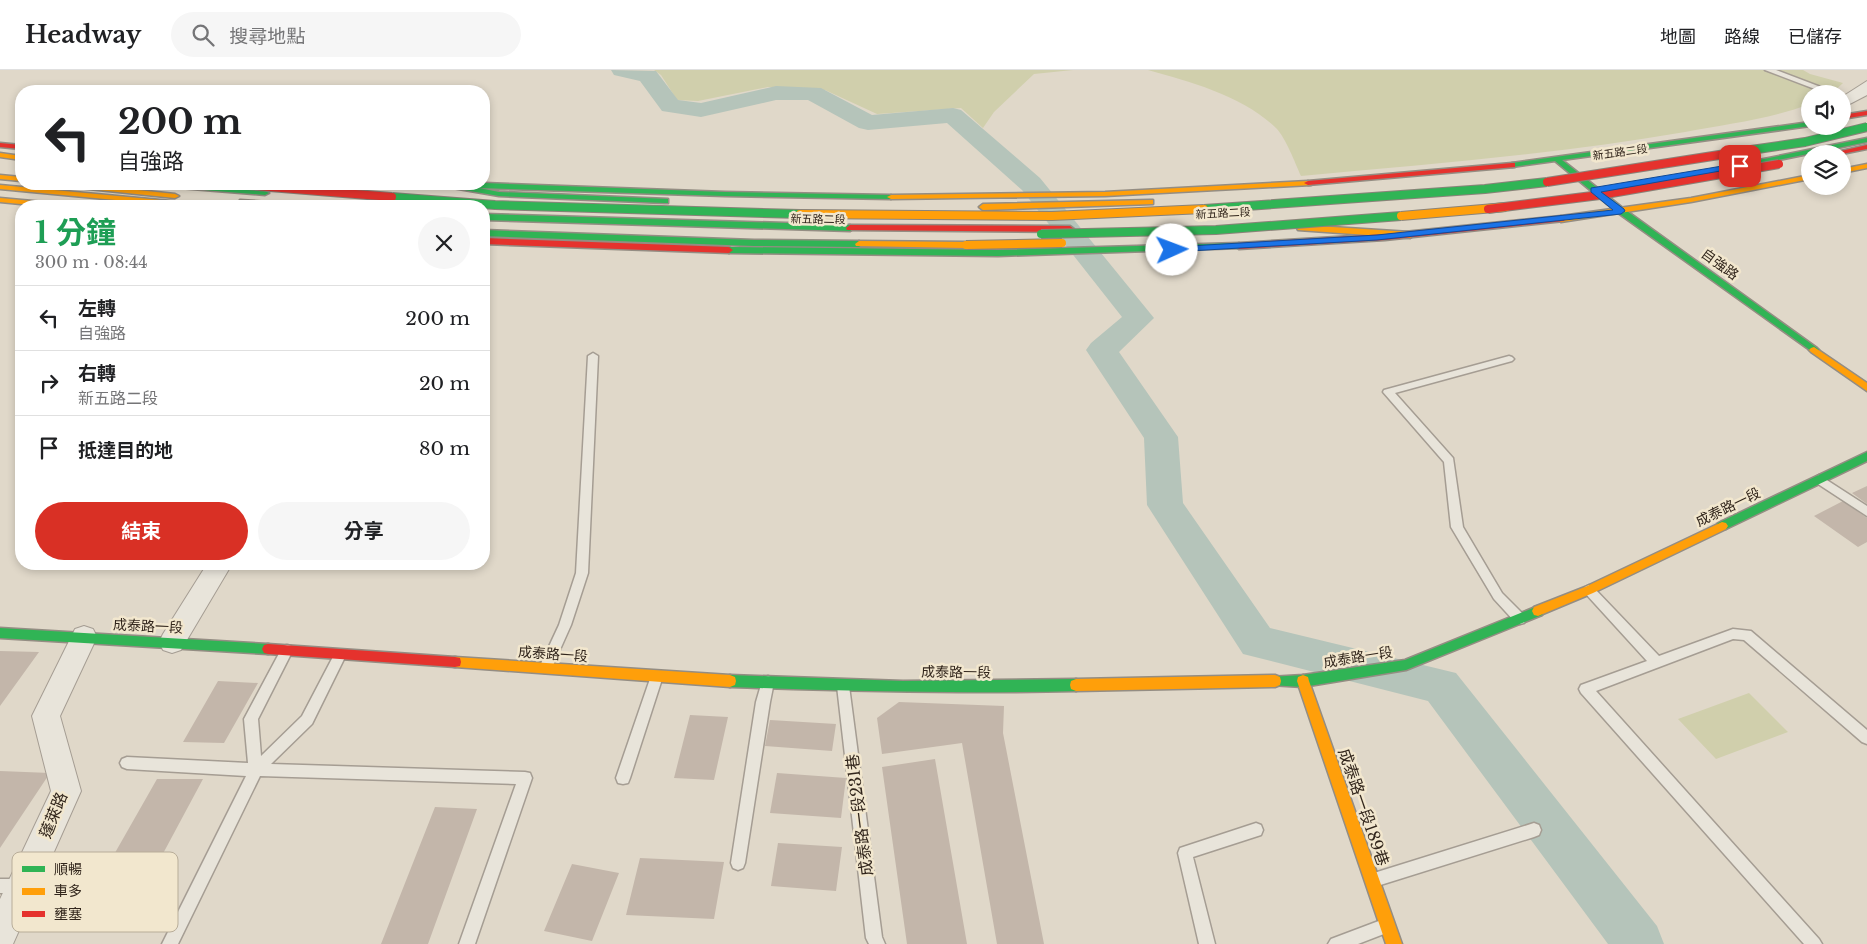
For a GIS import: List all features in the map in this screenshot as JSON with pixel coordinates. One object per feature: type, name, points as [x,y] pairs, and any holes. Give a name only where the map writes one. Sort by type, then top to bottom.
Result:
[{"type":"main road","points":[[1851,115],[1867,111]]},
{"type":"main road","points":[[1851,118],[1867,111]]},
{"type":"main road","name":"新五路二段","points":[[490,185],[806,195],[1028,195],[1197,191],[1348,181],[1558,161],[1801,124]]},
{"type":"main road","points":[[490,205],[885,216],[1052,216],[1190,210],[1485,189],[1587,176],[1805,142],[1867,128]]},
{"type":"main road","name":"新五路二段","points":[[490,207],[796,218],[1052,220],[1220,214],[1424,200],[1582,181],[1690,164],[1867,128]]},
{"type":"main road","points":[[1750,150],[1801,135]]},
{"type":"main road","name":"新五路二段","points":[[490,218],[885,229],[1102,228],[1225,223],[1363,215],[1594,190],[1704,173],[1867,140]]},
{"type":"main road","points":[[0,145],[15,146]]},
{"type":"main road","points":[[1851,150],[1867,147]]},
{"type":"main road","points":[[0,156],[15,157]]},
{"type":"main road","points":[[490,233],[754,243],[966,246],[1260,236],[1370,226],[1600,195],[1801,160]]},
{"type":"main road","name":"自強路","points":[[1558,161],[1621,211],[1867,388]]},
{"type":"main road","points":[[0,166],[15,168]]},
{"type":"main road","points":[[1851,169],[1867,166]]},
{"type":"main road","points":[[0,177],[15,178]]},
{"type":"main road","points":[[490,241],[650,249],[833,253],[1038,253],[1210,248],[1410,235],[1621,211],[1801,179]]},
{"type":"main road","points":[[0,187],[15,188]]},
{"type":"main road","points":[[477,190],[499,194],[709,202],[879,207],[1008,207],[1353,196],[1485,189]]},
{"type":"main road","points":[[32,190],[139,200]]},
{"type":"main road","points":[[115,190],[223,200]]},
{"type":"main road","points":[[228,190],[357,200]]},
{"type":"main road","points":[[309,190],[433,200]]},
{"type":"main road","points":[[0,200],[15,201]]},
{"type":"main road","points":[[490,218],[865,232],[1059,234],[1178,232],[1506,207]]},
{"type":"main road","points":[[1225,223],[1410,235]]},
{"type":"main road","name":"成泰路一段","points":[[0,634],[172,642],[657,676],[843,686],[1011,687],[1144,682],[1303,681],[1406,665],[1589,590],[1867,456]]},
{"type":"main road","name":"成泰路一段189巷","points":[[1303,681],[1394,944]]},
{"type":"street","points":[[1851,96],[1859,94],[1867,86]]},
{"type":"street","points":[[172,642],[216,570]]},
{"type":"street","name":"蓬萊路","points":[[31,852],[66,791],[46,716],[84,637]]},
{"type":"street","name":"蓬萊路","points":[[0,935],[11,886]]},
{"type":"lane","points":[[1769,70],[1809,85]]},
{"type":"lane","points":[[545,668],[565,625],[582,573],[593,356]]},
{"type":"lane","points":[[1509,359],[1388,392],[1449,461],[1457,527],[1498,596],[1520,619]]},
{"type":"lane","points":[[1819,479],[1867,512]]},
{"type":"lane","points":[[1589,590],[1656,662]]},
{"type":"lane","points":[[1814,944],[1586,689],[1733,634],[1747,635],[1867,738]]},
{"type":"lane","points":[[256,770],[251,719],[287,650]]},
{"type":"lane","points":[[178,928],[256,770],[307,720],[341,654]]},
{"type":"lane","points":[[624,778],[657,676]]},
{"type":"lane","points":[[738,863],[762,702],[768,682]]},
{"type":"lane","name":"成泰路一段231巷","points":[[843,686],[874,938],[877,944]]},
{"type":"lane","points":[[127,763],[256,770],[525,778],[468,944]]},
{"type":"lane","points":[[1207,944],[1185,853],[1256,830]]},
{"type":"lane","points":[[1372,880],[1534,830]]},
{"type":"lane","points":[[1336,944],[1388,926]]},
{"type":"lane","points":[[170,944],[176,932]]},
{"type":"green space","points":[[654,70],[1073,70],[1034,74],[994,112],[983,128],[961,108],[877,114],[825,90],[768,87],[698,101],[677,100],[661,75]]},
{"type":"green space","points":[[1148,70],[1803,70],[1810,74],[1843,83],[1841,85],[1801,85],[1801,107],[1780,114],[1685,132],[1637,140],[1445,163],[1301,176],[1283,138],[1276,128],[1263,117],[1232,99],[1182,80]]},
{"type":"green space","points":[[1749,693],[1788,732],[1716,759],[1678,719]]},
{"type":"building","points":[[1867,486],[1867,504],[1852,493]]},
{"type":"building","points":[[1843,501],[1867,518],[1867,542],[1858,547],[1814,516]]},
{"type":"building","points":[[0,651],[39,652],[0,706]]},
{"type":"building","points":[[218,681],[258,683],[224,743],[183,742]]},
{"type":"building","points":[[899,702],[1004,706],[1003,733],[1044,944],[997,944],[962,743],[882,754],[877,718]]},
{"type":"building","points":[[690,715],[728,717],[714,780],[674,778]]},
{"type":"building","points":[[770,720],[836,724],[832,751],[765,746]]},
{"type":"building","points":[[935,759],[967,944],[907,944],[882,767]]},
{"type":"building","points":[[0,771],[50,773],[0,848]]},
{"type":"building","points":[[777,773],[846,778],[841,818],[770,813]]},
{"type":"building","points":[[157,779],[203,779],[164,852],[115,852]]},
{"type":"building","points":[[435,807],[477,809],[428,944],[381,944]]},
{"type":"building","points":[[778,843],[842,847],[836,891],[771,886]]},
{"type":"building","points":[[640,858],[724,862],[714,919],[626,915]]},
{"type":"building","points":[[572,864],[619,873],[592,941],[544,931]]},
{"type":"waterway","points":[[622,70],[648,76],[670,106],[701,110],[776,93],[813,93],[868,123],[953,115],[1031,184],[1139,318],[1102,350],[1161,437],[1165,505],[1257,642],[1441,686],[1639,944]]},
{"type":"traffic: fast","points":[[1512,165],[1801,125]]},
{"type":"traffic: fast","points":[[1751,150],[1805,142],[1867,127]]},
{"type":"traffic: fast","points":[[1749,164],[1867,140]]},
{"type":"traffic: fast","points":[[1559,162],[1621,211],[1814,350]]},
{"type":"traffic: fast","points":[[1204,209],[1485,189],[1547,182]]},
{"type":"traffic: fast","points":[[490,186],[725,194],[891,197]]},
{"type":"traffic: fast","points":[[228,190],[265,193]]},
{"type":"traffic: fast","points":[[477,190],[499,194],[665,201]]},
{"type":"traffic: fast","points":[[392,197],[431,200]]},
{"type":"traffic: fast","points":[[490,205],[800,214]]},
{"type":"traffic: fast","points":[[1041,234],[1216,230],[1401,216]]},
{"type":"traffic: fast","points":[[490,217],[850,228]]},
{"type":"traffic: fast","points":[[490,233],[754,243],[859,244]]},
{"type":"traffic: fast","points":[[729,250],[998,253],[1239,246]]},
{"type":"traffic: fast","points":[[1722,526],[1867,456]]},
{"type":"traffic: fast","points":[[1275,681],[1303,681],[1406,665],[1538,611]]},
{"type":"traffic: fast","points":[[0,633],[268,649]]},
{"type":"traffic: fast","points":[[730,681],[989,687],[1076,685]]},
{"type":"traffic: slow","points":[[0,155],[15,157]]},
{"type":"traffic: slow","points":[[1851,169],[1867,166]]},
{"type":"traffic: slow","points":[[0,177],[15,178]]},
{"type":"traffic: slow","points":[[1561,219],[1691,200],[1801,179]]},
{"type":"traffic: slow","points":[[891,197],[1105,194],[1308,183]]},
{"type":"traffic: slow","points":[[0,187],[15,188]]},
{"type":"traffic: slow","points":[[32,190],[139,200]]},
{"type":"traffic: slow","points":[[118,190],[175,196]]},
{"type":"traffic: slow","points":[[0,200],[15,201]]},
{"type":"traffic: slow","points":[[983,207],[1150,202]]},
{"type":"traffic: slow","points":[[1401,216],[1506,207]]},
{"type":"traffic: slow","points":[[800,214],[1052,216],[1204,209]]},
{"type":"traffic: slow","points":[[1301,228],[1410,235]]},
{"type":"traffic: slow","points":[[966,245],[1062,243]]},
{"type":"traffic: slow","points":[[859,244],[966,245]]},
{"type":"traffic: slow","points":[[1814,350],[1867,388]]},
{"type":"traffic: slow","points":[[1538,611],[1589,590],[1722,526]]},
{"type":"traffic: slow","points":[[455,662],[730,681]]},
{"type":"traffic: slow","points":[[1076,685],[1275,681]]},
{"type":"traffic: slow","points":[[1303,681],[1394,944]]},
{"type":"traffic: jam","points":[[1851,116],[1867,113]]},
{"type":"traffic: jam","points":[[0,145],[15,146]]},
{"type":"traffic: jam","points":[[1851,150],[1867,147]]},
{"type":"traffic: jam","points":[[1547,182],[1751,150]]},
{"type":"traffic: jam","points":[[1488,209],[1600,195],[1779,164]]},
{"type":"traffic: jam","points":[[1308,183],[1512,165]]},
{"type":"traffic: jam","points":[[307,190],[392,197]]},
{"type":"traffic: jam","points":[[1239,246],[1385,237],[1561,219]]},
{"type":"traffic: jam","points":[[850,228],[1070,229]]},
{"type":"traffic: jam","points":[[490,241],[729,250]]},
{"type":"traffic: jam","points":[[268,649],[455,662]]},
{"type":"route","points":[[1172,250],[1377,238],[1621,211],[1594,190],[1740,166]]}]
